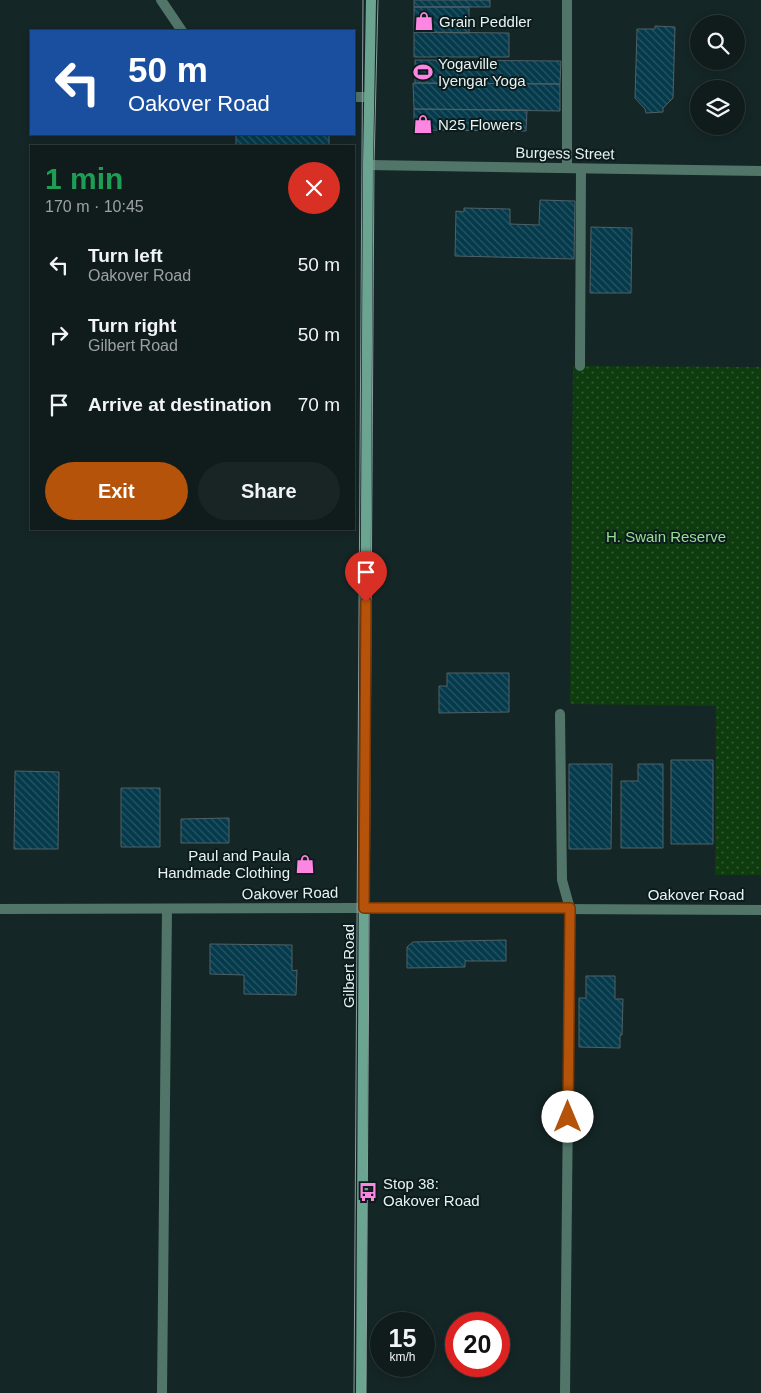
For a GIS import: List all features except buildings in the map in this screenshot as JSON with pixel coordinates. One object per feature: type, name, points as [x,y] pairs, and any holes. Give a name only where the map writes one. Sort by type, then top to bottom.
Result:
[{"type":"street","points":[[161,0],[181,30]]},
{"type":"street","name":"Gilbert Road","points":[[360,1393],[368,165],[371,0]]},
{"type":"street","points":[[567,0],[567,168]]},
{"type":"street","points":[[355,97],[369,97]]},
{"type":"street","name":"Burgess Street","points":[[368,165],[761,172]]},
{"type":"street","points":[[580,168],[580,366]]},
{"type":"street","points":[[560,714],[562,880],[570,908],[565,1393]]},
{"type":"street","name":"Oakover Road","points":[[0,909],[570,908],[761,910]]},
{"type":"street","points":[[162,1393],[166,909]]},
{"type":"green space","name":"H. Swain Reserve","points":[[573,366],[761,367],[761,875],[715,875],[716,706],[570,704]]},
{"type":"tram line","points":[[354,1393],[363,0]]},
{"type":"tram line","points":[[366,1393],[374,165],[378,0]]},
{"type":"place","name":"Grain Peddler","points":[[424,21]]},
{"type":"place","name":"Yogaville Iyengar Yoga","points":[[423,72]]},
{"type":"place","name":"N25 Flowers","points":[[423,124]]},
{"type":"place","name":"Paul and Paula Handmade Clothing","points":[[305,864]]},
{"type":"place","name":"Stop 38: Oakover Road","points":[[368,1192]]},
{"type":"route","points":[[366,602],[364,908],[570,908],[568,1117]]}]
